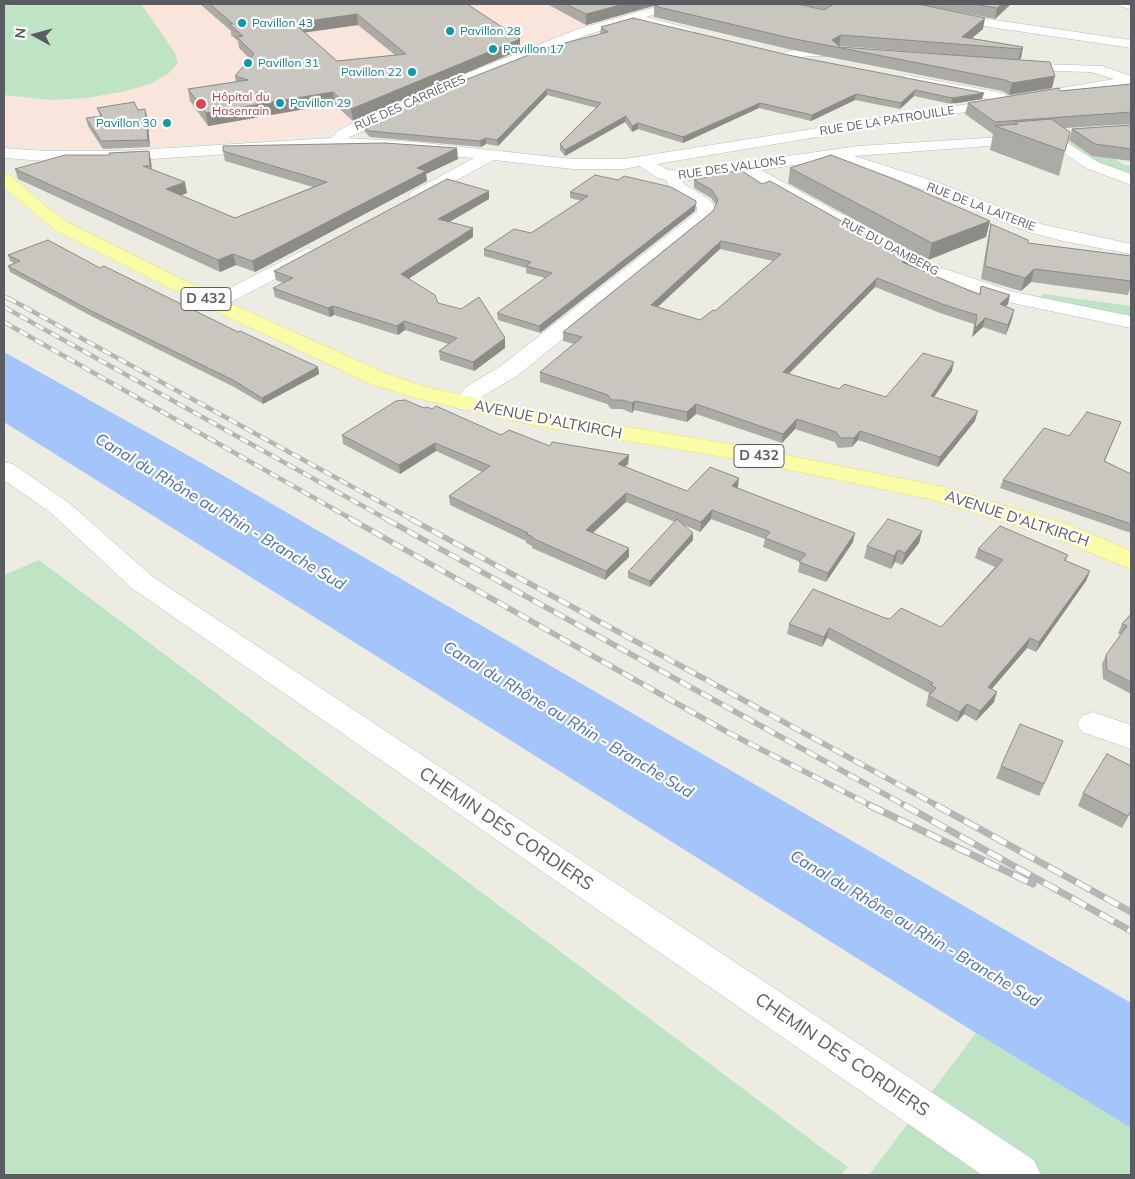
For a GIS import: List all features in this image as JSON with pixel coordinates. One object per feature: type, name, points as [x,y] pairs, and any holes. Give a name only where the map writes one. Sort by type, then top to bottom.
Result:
[{"type":"main road","name":"AVENUE D'ALTKIRCH","points":[[4,178],[38,209],[61,226],[215,303],[379,379],[464,403],[625,435],[747,454],[934,492],[984,506],[1061,532],[1131,560]]},
{"type":"street","name":"RUE DES CARRIÈRES","points":[[336,142],[343,134],[354,128],[465,79],[582,32],[678,4]]},
{"type":"street","points":[[1122,4],[1131,6]]},
{"type":"street","points":[[632,17],[696,34]]},
{"type":"street","points":[[939,17],[1131,44]]},
{"type":"street","points":[[836,65],[783,54],[858,52]]},
{"type":"street","points":[[1002,65],[1097,69],[1130,80]]},
{"type":"street","points":[[892,76],[982,92],[1010,101]]},
{"type":"street","name":"RUE DE LA PATROUILLE","points":[[644,162],[1130,80]]},
{"type":"street","name":"RUE DES VALLONS","points":[[644,162],[658,172],[672,176],[746,168],[834,154],[1076,134]]},
{"type":"street","points":[[1048,136],[1092,165],[1131,180]]},
{"type":"street","points":[[7,154],[46,156],[160,155],[336,142],[415,147],[572,164],[644,162]]},
{"type":"street","name":"RUE DE LA LAITERIE","points":[[834,154],[931,186],[1035,228],[1063,236],[1131,250]]},
{"type":"street","points":[[4,169],[17,162],[46,156]]},
{"type":"street","points":[[401,205],[490,156]]},
{"type":"street","name":"RUE DU DAMBERG","points":[[746,168],[929,270],[1010,297],[1131,322]]},
{"type":"street","points":[[464,403],[475,391],[509,371],[705,214],[707,209],[704,204],[678,187],[672,176]]},
{"type":"street","points":[[215,303],[323,246]]},
{"type":"street","name":"CHEMIN DES CORDIERS","points":[[4,469],[60,508],[143,583],[1020,1175]]},
{"type":"street","points":[[1094,724],[1131,737]]},
{"type":"shaded area","name":"Hôpital du Hasenrain","points":[[4,4],[582,4],[620,18],[584,27],[329,132],[295,138],[177,146],[57,148],[4,145]]},
{"type":"green space","points":[[31,4],[141,4],[175,53],[178,63],[169,73],[150,84],[121,92],[86,98],[50,100],[4,95],[4,6]]},
{"type":"green space","points":[[1084,138],[1124,165],[1131,166],[1131,176],[1093,161],[1064,139]]},
{"type":"green space","points":[[1043,294],[1131,306],[1131,319],[1039,300]]},
{"type":"green space","points":[[39,560],[848,1167],[841,1175],[4,1175],[4,575]]},
{"type":"green space","points":[[976,1033],[1131,1128],[1131,1175],[869,1175]]},
{"type":"water","name":"Canal du Rhône au Rhin - Branche Sud","points":[[4,352],[205,465],[1131,1003],[1131,1128],[976,1033],[4,422]]},
{"type":"building","points":[[210,4],[467,4],[520,39],[351,109],[333,92],[206,113],[188,89],[248,80],[235,76],[254,54],[237,37],[243,36],[229,24],[233,24]],"holes":[[[357,14],[406,54],[337,61],[294,23]]]},
{"type":"building","points":[[566,4],[624,4],[586,14]]},
{"type":"building","points":[[663,4],[797,4],[824,10],[831,4],[918,4],[985,18],[962,37],[1023,47],[1021,49],[841,35],[832,40],[840,47],[1050,62],[1055,76],[1012,83],[1005,80],[790,38],[654,6]]},
{"type":"building","points":[[973,4],[1002,4],[997,8]]},
{"type":"building","points":[[633,18],[788,55],[984,93],[952,98],[915,90],[901,103],[856,94],[812,115],[760,103],[683,137],[638,123],[632,126],[626,116],[565,150],[560,144],[601,103],[547,89],[497,140],[486,138],[480,141],[369,131],[364,126],[470,78],[549,47],[608,32],[601,27]]},
{"type":"building","points":[[1131,84],[1131,112],[995,122],[968,103],[1059,88],[1060,91]]},
{"type":"building","points":[[134,102],[138,110],[145,109],[148,140],[101,141],[86,118],[102,116],[97,108]]},
{"type":"building","points":[[1051,119],[1070,132],[1065,151],[995,126],[1018,124],[1015,122]]},
{"type":"building","points":[[1131,125],[1131,149],[1095,144],[1072,129]]},
{"type":"building","points":[[385,143],[457,148],[417,168],[426,171],[252,261],[233,254],[218,260],[15,169],[65,155],[110,155],[109,153],[149,151],[150,166],[143,166],[185,182],[166,189],[235,218],[327,182],[223,151],[223,146]]},
{"type":"building","points":[[831,155],[894,179],[990,221],[932,243],[790,168]]},
{"type":"building","points":[[742,171],[762,184],[770,181],[909,259],[902,262],[980,295],[981,286],[1010,295],[1000,304],[1014,310],[1008,325],[985,318],[975,328],[977,315],[942,304],[877,278],[783,372],[839,389],[844,384],[886,397],[923,353],[954,362],[931,396],[978,411],[940,457],[860,431],[854,438],[840,438],[836,432],[797,419],[783,434],[696,404],[687,412],[635,401],[632,403],[622,400],[611,400],[608,395],[540,372],[582,337],[563,332],[713,211],[718,200],[712,190],[694,180],[727,172]],"holes":[[[721,241],[781,254],[715,311],[713,310],[700,320],[651,305]]]},
{"type":"building","points":[[595,175],[618,180],[624,176],[671,187],[696,201],[696,204],[539,326],[497,313],[552,273],[526,266],[531,262],[484,249],[514,229],[531,233],[588,196],[570,192]]},
{"type":"building","points":[[447,179],[489,191],[438,219],[473,228],[401,274],[435,295],[438,303],[461,309],[479,297],[505,338],[473,362],[439,351],[457,338],[404,321],[397,326],[333,306],[328,308],[273,288],[293,278],[274,271]]},
{"type":"building","points":[[991,224],[1028,240],[1028,243],[1131,256],[1131,281],[1034,269],[1025,278],[985,266]]},
{"type":"building","points":[[48,240],[100,268],[104,266],[238,332],[240,331],[318,367],[262,398],[233,380],[91,311],[8,266],[20,261],[8,255]]},
{"type":"building","points":[[405,400],[424,408],[432,409],[436,406],[501,435],[509,430],[550,446],[552,442],[629,455],[618,464],[687,491],[710,467],[739,478],[732,486],[855,533],[828,573],[799,562],[806,554],[765,538],[770,532],[712,510],[701,522],[626,493],[586,530],[629,548],[606,571],[532,538],[526,534],[528,533],[449,496],[490,466],[435,443],[399,465],[342,435],[396,401]]},
{"type":"building","points":[[1087,412],[1121,422],[1104,461],[1131,474],[1131,524],[1003,480],[1044,428],[1069,436]]},
{"type":"building","points":[[677,519],[693,533],[650,581],[628,572]]},
{"type":"building","points":[[888,519],[922,531],[905,553],[898,550],[894,556],[867,546]]},
{"type":"building","points":[[1000,526],[1068,555],[1064,560],[1090,571],[1039,642],[1030,638],[988,687],[997,692],[980,711],[967,704],[960,712],[929,696],[936,688],[931,685],[933,683],[829,628],[824,637],[789,624],[813,589],[885,618],[890,619],[901,608],[941,627],[1003,560],[978,549]]},
{"type":"building","points":[[1131,614],[1131,682],[1107,670],[1106,655],[1127,626],[1122,624]]},
{"type":"building","points":[[1020,724],[1063,741],[1044,784],[1001,766]]},
{"type":"building","points":[[1107,754],[1131,766],[1131,811],[1128,816],[1083,793]]},
{"type":"railway","points":[[4,296],[11,300]]},
{"type":"railway","points":[[8,298],[413,520]]},
{"type":"railway","points":[[4,307],[388,520]]},
{"type":"railway","points":[[4,322],[353,520]]},
{"type":"railway","points":[[351,519],[729,733],[872,806]]},
{"type":"railway","points":[[386,519],[906,806]]},
{"type":"railway","points":[[411,519],[938,806]]},
{"type":"railway","points":[[869,805],[1033,884]]},
{"type":"railway","points":[[904,805],[1131,931]]},
{"type":"railway","points":[[936,805],[1131,912]]},
{"type":"place","name":"Pavillon 43","points":[[242,23]]},
{"type":"place","name":"Pavillon 28","points":[[450,31]]},
{"type":"place","name":"Pavillon 17","points":[[493,49]]},
{"type":"place","name":"Pavillon 31","points":[[248,63]]},
{"type":"place","name":"Pavillon 22","points":[[412,72]]},
{"type":"place","name":"Pavillon 29","points":[[280,103]]},
{"type":"place","name":"Hôpital du Hasenrain","points":[[201,104]]},
{"type":"place","name":"Pavillon 30","points":[[167,123]]}]
